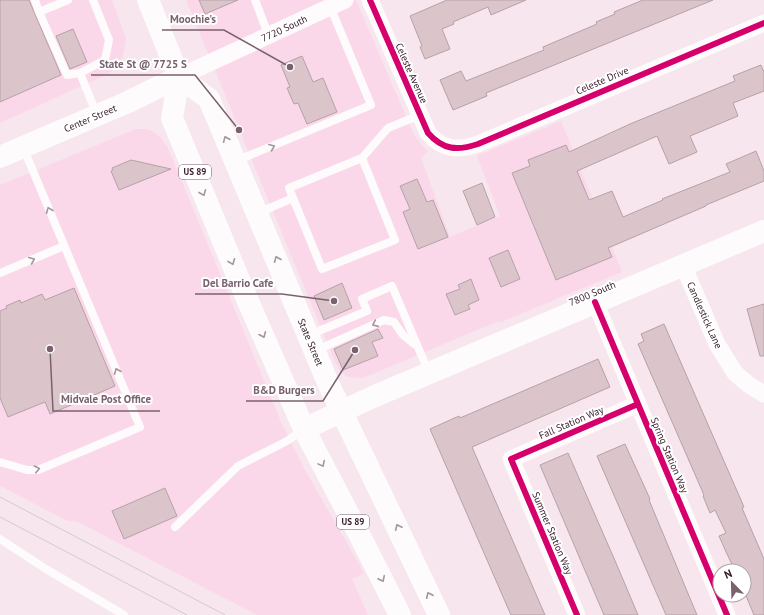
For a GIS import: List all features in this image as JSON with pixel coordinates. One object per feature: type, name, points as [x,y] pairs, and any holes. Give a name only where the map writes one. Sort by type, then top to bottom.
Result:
[{"type":"main road","points":[[148,0],[179,77]]},
{"type":"main road","name":"Center Street","points":[[0,156],[128,102],[179,77]]},
{"type":"main road","name":"State Street","points":[[179,77],[209,99],[342,411],[439,615]]},
{"type":"main road","name":"US 89","points":[[179,77],[172,118],[247,299],[304,429],[400,615]]},
{"type":"main road","name":"7800 South","points":[[304,429],[342,411],[764,231]]},
{"type":"street","name":"Celeste Avenue","points":[[370,0],[428,133],[435,141],[445,146]]},
{"type":"street","name":"7720 South","points":[[179,77],[268,34],[338,3]]},
{"type":"street","name":"Celeste Drive","points":[[445,146],[456,149],[466,148],[478,144],[764,23]]},
{"type":"street","name":"Candlestick Lane","points":[[683,266],[717,344],[735,373],[749,385],[764,394]]},
{"type":"street","name":"Spring Station Way","points":[[596,302],[728,615]]},
{"type":"street","name":"Fall Station Way","points":[[511,459],[638,404]]},
{"type":"street","name":"Summer Station Way","points":[[511,459],[577,615]]},
{"type":"lane","points":[[35,0],[67,75],[80,74],[105,60],[109,40],[93,0]]},
{"type":"lane","points":[[39,12],[68,0]]},
{"type":"lane","points":[[254,0],[268,34]]},
{"type":"lane","points":[[236,162],[371,105],[338,3]]},
{"type":"lane","points":[[80,74],[97,115]]},
{"type":"lane","points":[[362,158],[395,240],[322,269],[289,188],[362,158],[388,128],[420,115]]},
{"type":"lane","points":[[0,462],[27,470],[38,470],[140,427],[22,147]]},
{"type":"lane","points":[[257,213],[293,198]]},
{"type":"lane","points":[[0,273],[64,246]]},
{"type":"lane","points":[[312,343],[367,311],[362,299],[392,286],[429,374]]},
{"type":"lane","points":[[312,343],[384,320],[394,322],[403,335],[417,346]]},
{"type":"lane","points":[[175,527],[238,466],[287,440],[304,429]]},
{"type":"lane","points":[[0,539],[46,569],[124,615]]},
{"type":"shaded area","points":[[0,0],[112,0],[126,39],[123,56],[117,67],[108,74],[0,123]]},
{"type":"shaded area","points":[[186,0],[356,0],[414,135],[428,151],[421,158],[450,237],[500,216],[477,156],[561,121],[622,272],[501,322],[496,322],[368,376],[361,378],[348,377],[340,371],[335,362]]},
{"type":"shaded area","points":[[136,129],[146,129],[152,131],[162,139],[168,148],[282,424],[305,470],[364,573],[352,579],[368,615],[257,615],[76,521],[68,521],[0,486],[0,185]]},
{"type":"building","points":[[0,0],[29,0],[61,75],[0,102]]},
{"type":"building","points":[[199,0],[238,0],[205,14]]},
{"type":"building","points":[[447,0],[526,0],[491,15],[488,7],[453,22],[454,24],[442,29],[450,49],[425,59],[420,47],[422,46],[410,16]]},
{"type":"building","points":[[643,0],[713,0],[486,93],[487,96],[453,110],[440,80],[461,71],[466,81],[544,50],[543,47],[597,24],[596,22],[615,14],[614,12]]},
{"type":"building","points":[[73,29],[87,62],[70,69],[56,36]]},
{"type":"building","points":[[302,56],[313,82],[323,78],[337,112],[307,124],[298,103],[294,104],[287,88],[290,87],[281,65]]},
{"type":"building","points":[[761,65],[764,72],[764,91],[733,103],[738,116],[690,136],[697,152],[669,164],[657,136],[577,171],[589,200],[612,191],[623,217],[663,200],[662,199],[730,172],[726,164],[756,151],[764,171],[764,181],[608,248],[612,257],[556,280],[512,173],[530,166],[528,160],[566,145],[569,152],[630,124],[735,81],[733,76]]},
{"type":"building","points":[[131,160],[171,169],[119,190],[111,171],[113,170],[112,168]]},
{"type":"building","points":[[417,179],[427,202],[433,200],[448,237],[418,249],[403,212],[410,209],[400,186]]},
{"type":"building","points":[[482,183],[495,217],[477,225],[463,191]]},
{"type":"building","points":[[508,250],[520,279],[501,287],[489,258]]},
{"type":"building","points":[[471,279],[479,300],[468,305],[470,309],[455,315],[446,294],[460,289],[458,285]]},
{"type":"building","points":[[342,283],[352,308],[324,320],[314,296]]},
{"type":"building","points":[[74,288],[115,386],[50,414],[45,402],[8,417],[0,398],[0,311],[7,308],[6,306],[20,300],[21,303],[42,294],[45,300]]},
{"type":"building","points":[[764,304],[764,356],[760,356],[747,309]]},
{"type":"building","points":[[664,324],[744,507],[742,508],[764,559],[764,615],[754,615],[749,603],[752,603],[752,563],[731,563],[719,536],[726,533],[715,510],[710,513],[703,496],[704,495],[638,344],[644,341],[641,334]]},
{"type":"building","points":[[378,329],[383,338],[372,342],[378,356],[343,370],[334,349]]},
{"type":"building","points":[[598,359],[610,387],[472,447],[545,615],[511,615],[430,429],[459,416],[460,418]]},
{"type":"building","points":[[625,444],[650,499],[649,500],[697,615],[666,615],[597,456]]},
{"type":"building","points":[[568,453],[638,615],[604,615],[540,465]]},
{"type":"building","points":[[165,488],[177,516],[124,539],[112,511]]},
{"type":"tram line","points":[[0,497],[225,615]]},
{"type":"tram line","points":[[0,517],[187,615]]},
{"type":"cycle path","points":[[370,0],[428,133],[439,143],[451,148],[463,148],[478,144],[764,23]]},
{"type":"cycle path","points":[[595,302],[727,615]]},
{"type":"cycle path","points":[[577,615],[511,459],[638,404]]},
{"type":"place","name":"Moochie's","points":[[290,67]]},
{"type":"place","name":"State St @ 7725 S","points":[[239,130]]},
{"type":"place","name":"Del Barrio Cafe","points":[[334,301]]},
{"type":"place","name":"Midvale Post Office","points":[[50,349]]},
{"type":"place","name":"B&D Burgers","points":[[355,350]]}]
